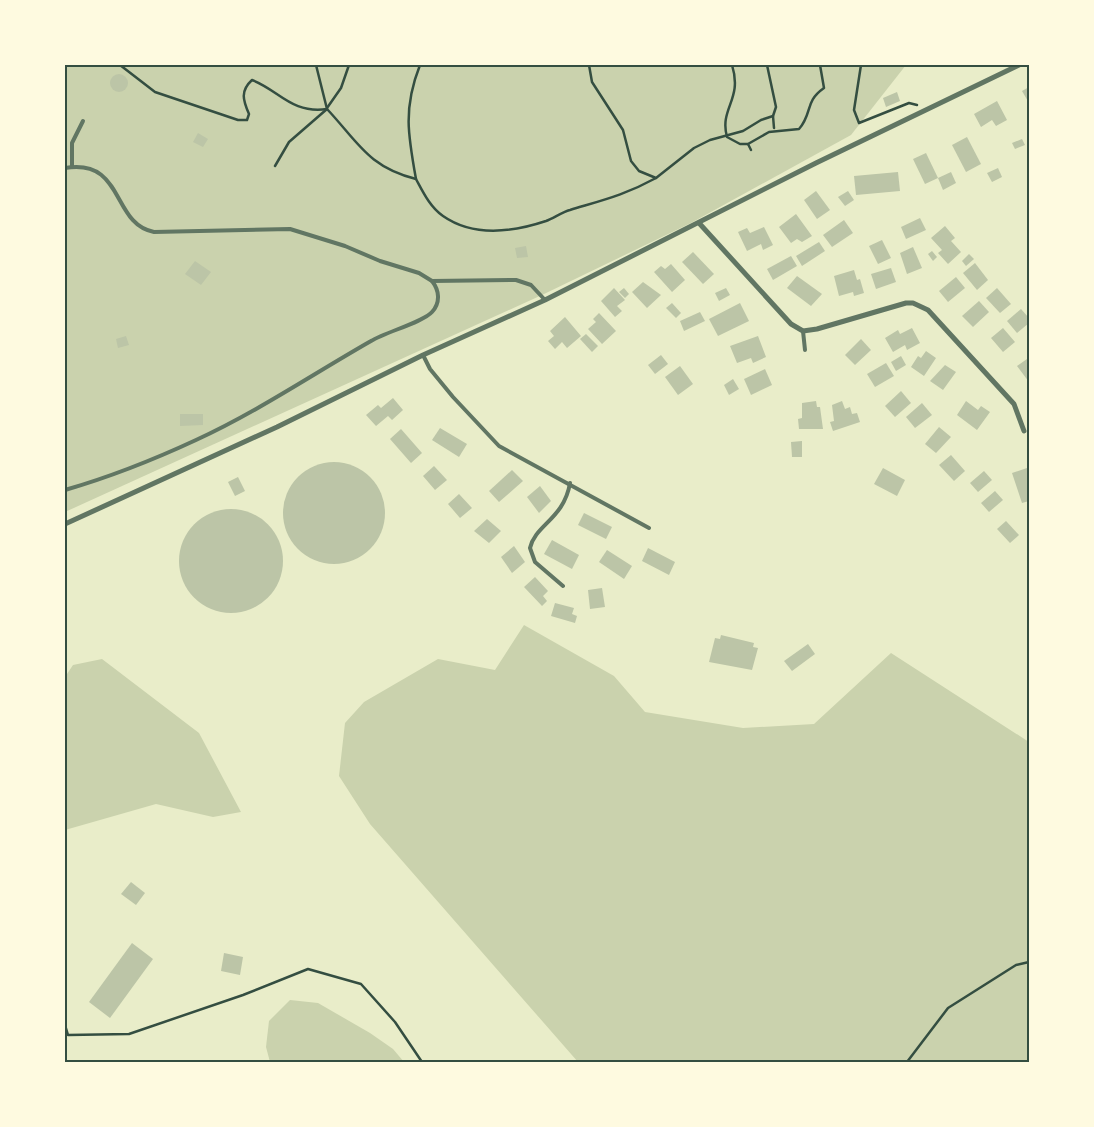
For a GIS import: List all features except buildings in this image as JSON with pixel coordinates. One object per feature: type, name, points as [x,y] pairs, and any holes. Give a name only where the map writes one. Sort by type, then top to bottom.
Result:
[{"type":"street","points":[[65,524],[277,427],[423,355],[544,300],[816,163],[1019,65]]},
{"type":"street","points":[[699,223],[791,324],[803,331],[817,329],[897,304],[913,303],[921,306],[935,317],[1014,404],[1024,432]]},
{"type":"lane","points":[[72,167],[72,143],[83,121]]},
{"type":"lane","points":[[65,168],[93,170],[108,179],[130,217],[142,230],[154,232],[290,228],[345,246],[380,261],[419,273],[432,281],[438,291],[438,303],[434,310],[424,318],[373,339],[277,397],[197,440],[110,477],[65,490]]},
{"type":"lane","points":[[432,281],[516,280],[531,285],[544,300]]},
{"type":"lane","points":[[803,331],[805,350]]},
{"type":"lane","points":[[423,355],[430,368],[453,397],[499,446],[649,528]]},
{"type":"lane","points":[[563,586],[535,562],[530,548],[535,536],[562,508],[568,498],[570,484]]},
{"type":"path","points":[[120,65],[155,92],[238,120],[247,120],[249,114],[242,100],[244,87],[252,80],[262,84],[286,102],[303,107],[327,109]]},
{"type":"path","points":[[316,65],[327,109],[375,161],[392,172],[416,178]]},
{"type":"path","points":[[274,166],[289,142],[327,109],[341,88],[349,65]]},
{"type":"path","points":[[420,65],[409,97],[407,118],[408,141],[416,178],[430,203],[442,215],[461,224],[495,232],[520,228],[546,220],[568,210],[603,202],[631,192],[656,178],[694,148],[710,140],[727,137],[773,116]]},
{"type":"path","points":[[588,65],[595,87],[624,130],[631,161],[639,171],[656,178]]},
{"type":"path","points":[[732,65],[736,84],[733,100],[723,124],[727,137],[740,144],[748,144],[770,132],[799,128],[807,120],[809,103],[824,88],[820,65]]},
{"type":"path","points":[[767,65],[776,107],[773,116],[774,128]]},
{"type":"path","points":[[861,65],[854,110],[859,123],[909,104],[931,108]]},
{"type":"path","points":[[748,144],[751,150]]},
{"type":"path","points":[[907,1062],[948,1008],[1016,965],[1029,962]]},
{"type":"path","points":[[65,1026],[68,1035],[129,1034],[243,995],[308,969],[361,984],[395,1022],[422,1062]]},
{"type":"green space","points":[[65,65],[906,65],[851,135],[691,223],[542,295],[65,512]]},
{"type":"green space","points":[[524,625],[614,676],[645,712],[743,728],[814,724],[891,653],[1029,742],[1029,1062],[578,1062],[370,824],[339,776],[345,723],[364,702],[438,659],[495,670]]},
{"type":"green space","points":[[102,659],[199,733],[241,812],[213,817],[156,804],[65,830],[65,677],[73,665]]},
{"type":"green space","points":[[290,1000],[318,1003],[370,1033],[393,1049],[404,1062],[270,1062],[266,1047],[269,1021]]}]
